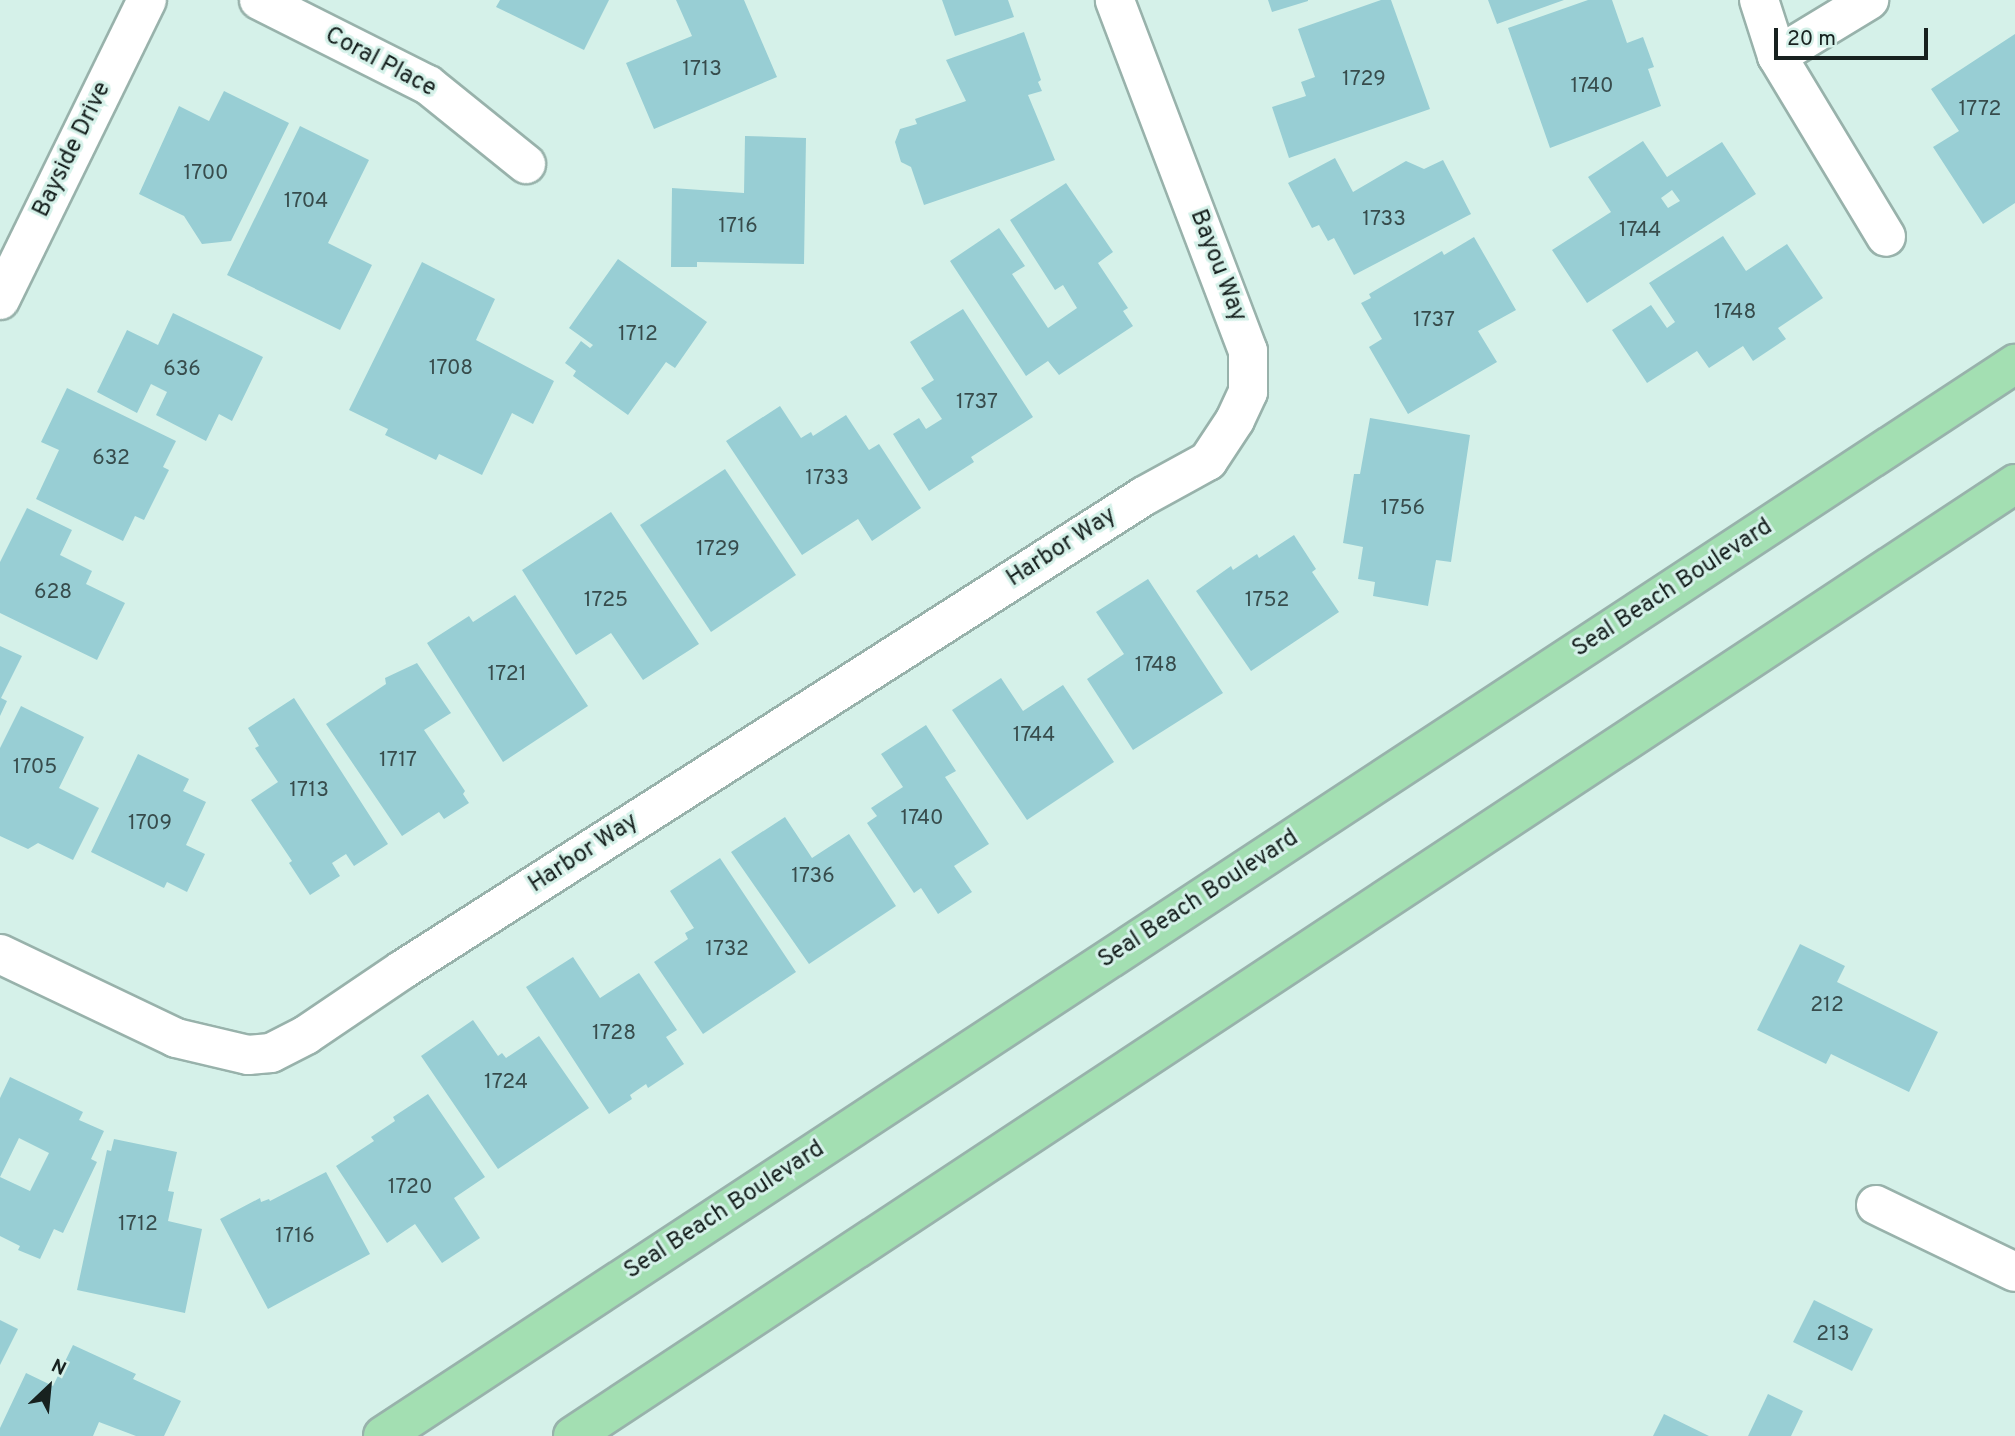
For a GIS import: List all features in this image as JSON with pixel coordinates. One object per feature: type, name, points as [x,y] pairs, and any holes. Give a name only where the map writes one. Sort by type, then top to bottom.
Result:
[{"type":"main road","name":"Seal Beach Boulevard","points":[[383,1436],[2015,364]]},
{"type":"main road","points":[[573,1436],[2015,484]]},
{"type":"street","name":"Bayside Drive","points":[[0,300],[147,0]]},
{"type":"street","name":"Coral Place","points":[[259,0],[428,85],[526,164]]},
{"type":"street","name":"Bayou Way","points":[[1115,0],[1248,351],[1248,392],[1235,420],[1208,461],[1144,496]]},
{"type":"street","points":[[1759,0],[1777,56],[1886,237]]},
{"type":"street","points":[[1777,56],[1869,0]]},
{"type":"street","name":"Harbor Way","points":[[0,954],[176,1038],[248,1055],[271,1053],[306,1035],[402,970],[1144,496]]},
{"type":"street","points":[[1876,1205],[2015,1272]]},
{"type":"building","points":[[500,0],[609,0],[584,50],[496,7]]},
{"type":"building","points":[[676,0],[744,0],[777,77],[654,129],[626,63],[692,36]]},
{"type":"building","points":[[942,0],[1008,0],[1014,17],[955,36]]},
{"type":"building","points":[[1268,0],[1308,0],[1308,1],[1272,12]]},
{"type":"building","points":[[1381,0],[1391,0],[1430,109],[1289,158],[1272,107],[1306,96],[1301,82],[1315,77],[1298,29]]},
{"type":"building","points":[[1488,0],[1564,0],[1497,24]]},
{"type":"building","points":[[1588,0],[1612,0],[1627,43],[1643,37],[1654,67],[1648,69],[1661,106],[1550,148],[1508,28]]},
{"type":"building","points":[[1024,32],[1041,80],[1038,82],[1042,91],[1028,95],[1055,160],[924,205],[911,167],[901,162],[895,142],[900,129],[917,124],[915,119],[966,101],[946,60]]},
{"type":"building","points":[[2015,34],[2015,203],[1983,224],[1933,147],[1959,131],[1931,89]]},
{"type":"building","points":[[224,91],[289,123],[231,241],[202,244],[184,216],[139,194],[179,106],[209,121]]},
{"type":"building","points":[[300,126],[369,160],[328,243],[372,265],[340,330],[227,275]]},
{"type":"building","points":[[745,136],[806,138],[804,264],[697,262],[697,267],[671,267],[672,188],[744,193]]},
{"type":"building","points":[[1643,141],[1667,177],[1722,142],[1756,194],[1587,303],[1552,250],[1611,212],[1588,177]],"holes":[[[1672,190],[1680,201],[1668,208],[1661,198]]]},
{"type":"building","points":[[1335,158],[1353,192],[1406,161],[1424,169],[1443,160],[1471,214],[1354,275],[1334,238],[1328,241],[1319,225],[1312,228],[1288,183]]},
{"type":"building","points":[[1066,183],[1113,252],[1098,263],[1128,308],[1123,311],[1133,326],[1059,375],[1048,361],[1026,376],[950,261],[999,228],[1025,266],[1012,274],[1048,328],[1077,308],[1063,285],[1055,290],[1010,220]]},
{"type":"building","points":[[1723,236],[1746,271],[1787,244],[1823,298],[1778,328],[1786,339],[1753,361],[1743,346],[1709,368],[1697,351],[1647,383],[1612,330],[1651,305],[1667,328],[1675,322],[1649,283]]},
{"type":"building","points":[[1474,237],[1516,310],[1478,331],[1497,362],[1408,414],[1369,347],[1382,339],[1361,303],[1371,298],[1369,294],[1442,251],[1444,255]]},
{"type":"building","points":[[618,259],[707,322],[675,368],[666,362],[628,415],[573,376],[576,371],[565,363],[581,341],[590,348],[593,345],[569,328]]},
{"type":"building","points":[[422,262],[495,299],[476,340],[554,381],[533,424],[512,413],[482,475],[439,454],[436,460],[385,435],[388,429],[349,410]]},
{"type":"building","points":[[963,309],[1033,417],[971,457],[974,462],[929,491],[893,434],[919,418],[926,429],[942,419],[921,388],[934,380],[910,342]]},
{"type":"building","points":[[173,313],[263,357],[232,421],[219,414],[206,441],[156,415],[167,392],[151,384],[137,413],[97,392],[127,330],[158,345]]},
{"type":"building","points":[[67,388],[176,441],[163,467],[169,470],[144,520],[135,516],[123,541],[36,499],[59,450],[41,442]]},
{"type":"building","points":[[780,406],[801,438],[811,432],[813,436],[846,415],[869,450],[879,444],[921,508],[872,541],[858,519],[802,555],[726,441]]},
{"type":"building","points":[[1370,418],[1470,435],[1451,562],[1436,560],[1428,606],[1373,596],[1375,582],[1358,579],[1363,547],[1343,543],[1354,474],[1360,474]]},
{"type":"building","points":[[725,469],[796,575],[711,632],[640,525]]},
{"type":"building","points":[[27,508],[72,530],[60,555],[92,571],[86,584],[125,603],[97,660],[0,613],[0,562]]},
{"type":"building","points":[[611,512],[699,644],[643,680],[611,633],[576,655],[522,570]]},
{"type":"building","points":[[1294,535],[1316,569],[1312,572],[1339,612],[1251,671],[1196,591],[1231,566],[1233,570],[1257,554],[1259,558]]},
{"type":"building","points":[[1148,579],[1223,693],[1133,750],[1087,679],[1124,654],[1096,612]]},
{"type":"building","points":[[515,595],[588,706],[503,762],[427,643],[469,616],[473,622]]},
{"type":"building","points":[[0,646],[22,656],[1,698],[7,701],[0,716]]},
{"type":"building","points":[[417,663],[451,713],[424,730],[465,791],[463,794],[469,803],[444,819],[439,812],[402,836],[326,724],[386,684],[385,678]]},
{"type":"building","points":[[1001,678],[1023,711],[1063,685],[1114,762],[1027,820],[952,710]]},
{"type":"building","points":[[294,698],[388,844],[354,866],[346,854],[332,863],[340,876],[310,895],[289,863],[292,861],[251,800],[278,782],[255,748],[259,746],[248,728]]},
{"type":"building","points":[[21,706],[84,737],[59,788],[99,808],[73,860],[38,843],[28,849],[0,836],[0,748]]},
{"type":"building","points":[[926,725],[956,771],[945,777],[989,844],[954,866],[972,892],[938,914],[921,888],[914,893],[867,823],[877,816],[871,808],[903,787],[881,754]]},
{"type":"building","points":[[138,754],[189,779],[183,791],[206,802],[186,845],[205,854],[187,892],[167,882],[164,888],[91,852]]},
{"type":"building","points":[[785,817],[812,858],[849,834],[896,906],[809,964],[731,852]]},
{"type":"building","points":[[720,858],[796,972],[703,1034],[654,962],[688,939],[685,933],[694,928],[670,891]]},
{"type":"building","points":[[1800,944],[1845,966],[1837,982],[1938,1032],[1909,1092],[1831,1054],[1826,1064],[1757,1030]]},
{"type":"building","points":[[573,957],[600,998],[639,973],[677,1030],[666,1037],[684,1064],[648,1088],[646,1084],[630,1095],[632,1099],[609,1114],[526,987]]},
{"type":"building","points":[[473,1020],[498,1056],[502,1053],[506,1058],[539,1036],[589,1108],[498,1169],[421,1056]]},
{"type":"building","points":[[10,1077],[83,1112],[79,1120],[104,1131],[91,1159],[97,1162],[63,1233],[54,1229],[40,1259],[18,1250],[20,1246],[0,1236],[0,1177],[0,1098]],"holes":[[[19,1138],[49,1153],[30,1191],[0,1177]]]},
{"type":"building","points":[[428,1094],[485,1177],[454,1198],[480,1238],[442,1263],[415,1224],[387,1243],[336,1166],[374,1141],[371,1137],[395,1121],[393,1117]]},
{"type":"building","points":[[114,1139],[177,1152],[168,1191],[174,1192],[168,1221],[202,1229],[185,1313],[77,1290],[107,1150],[111,1151]]},
{"type":"building","points":[[326,1172],[370,1254],[268,1309],[220,1219],[260,1198],[261,1202],[270,1201]]},
{"type":"building","points":[[1814,1300],[1873,1329],[1852,1371],[1793,1342]]},
{"type":"building","points":[[0,1320],[18,1329],[0,1365]]},
{"type":"building","points":[[73,1345],[136,1374],[133,1379],[181,1401],[164,1436],[136,1436],[99,1422],[93,1436],[0,1436],[0,1428],[26,1373],[53,1386]]},
{"type":"building","points":[[1768,1394],[1803,1411],[1791,1436],[1748,1436]]},
{"type":"building","points":[[1664,1414],[1709,1436],[1653,1436]]}]
